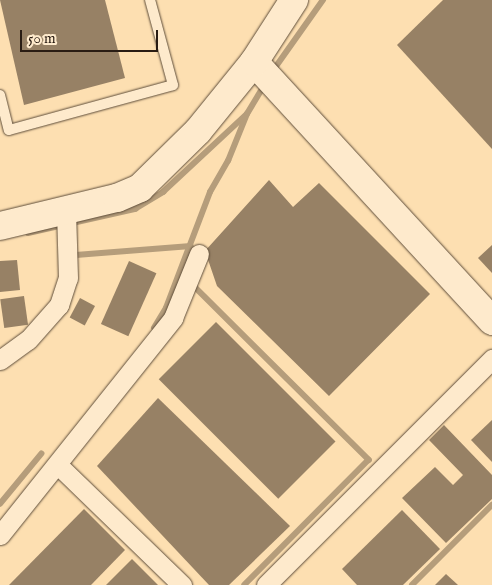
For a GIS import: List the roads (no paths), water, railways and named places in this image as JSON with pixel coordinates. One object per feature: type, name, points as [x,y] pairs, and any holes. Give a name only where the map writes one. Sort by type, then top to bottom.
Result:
[{"type":"street","points":[[0,226],[117,198],[140,188],[198,131],[254,62],[294,0]]},
{"type":"street","points":[[254,62],[492,321]]},
{"type":"street","points":[[0,360],[28,340],[59,305],[68,278],[66,210]]},
{"type":"street","points":[[0,535],[58,465],[173,318],[199,254]]},
{"type":"street","points":[[266,585],[492,359]]},
{"type":"street","points":[[58,465],[182,585]]},
{"type":"lane","points":[[0,95],[4,132],[173,85],[150,0]]},
{"type":"waterway","points":[[272,72],[323,0]]},
{"type":"waterway","points":[[154,328],[166,308],[210,192],[228,161],[247,114],[265,84]]},
{"type":"waterway","points":[[28,233],[135,209],[163,192],[246,115]]},
{"type":"waterway","points":[[76,255],[191,246]]},
{"type":"waterway","points":[[191,283],[369,460],[245,585]]},
{"type":"waterway","points":[[0,504],[41,454]]},
{"type":"waterway","points":[[412,585],[492,505]]}]
